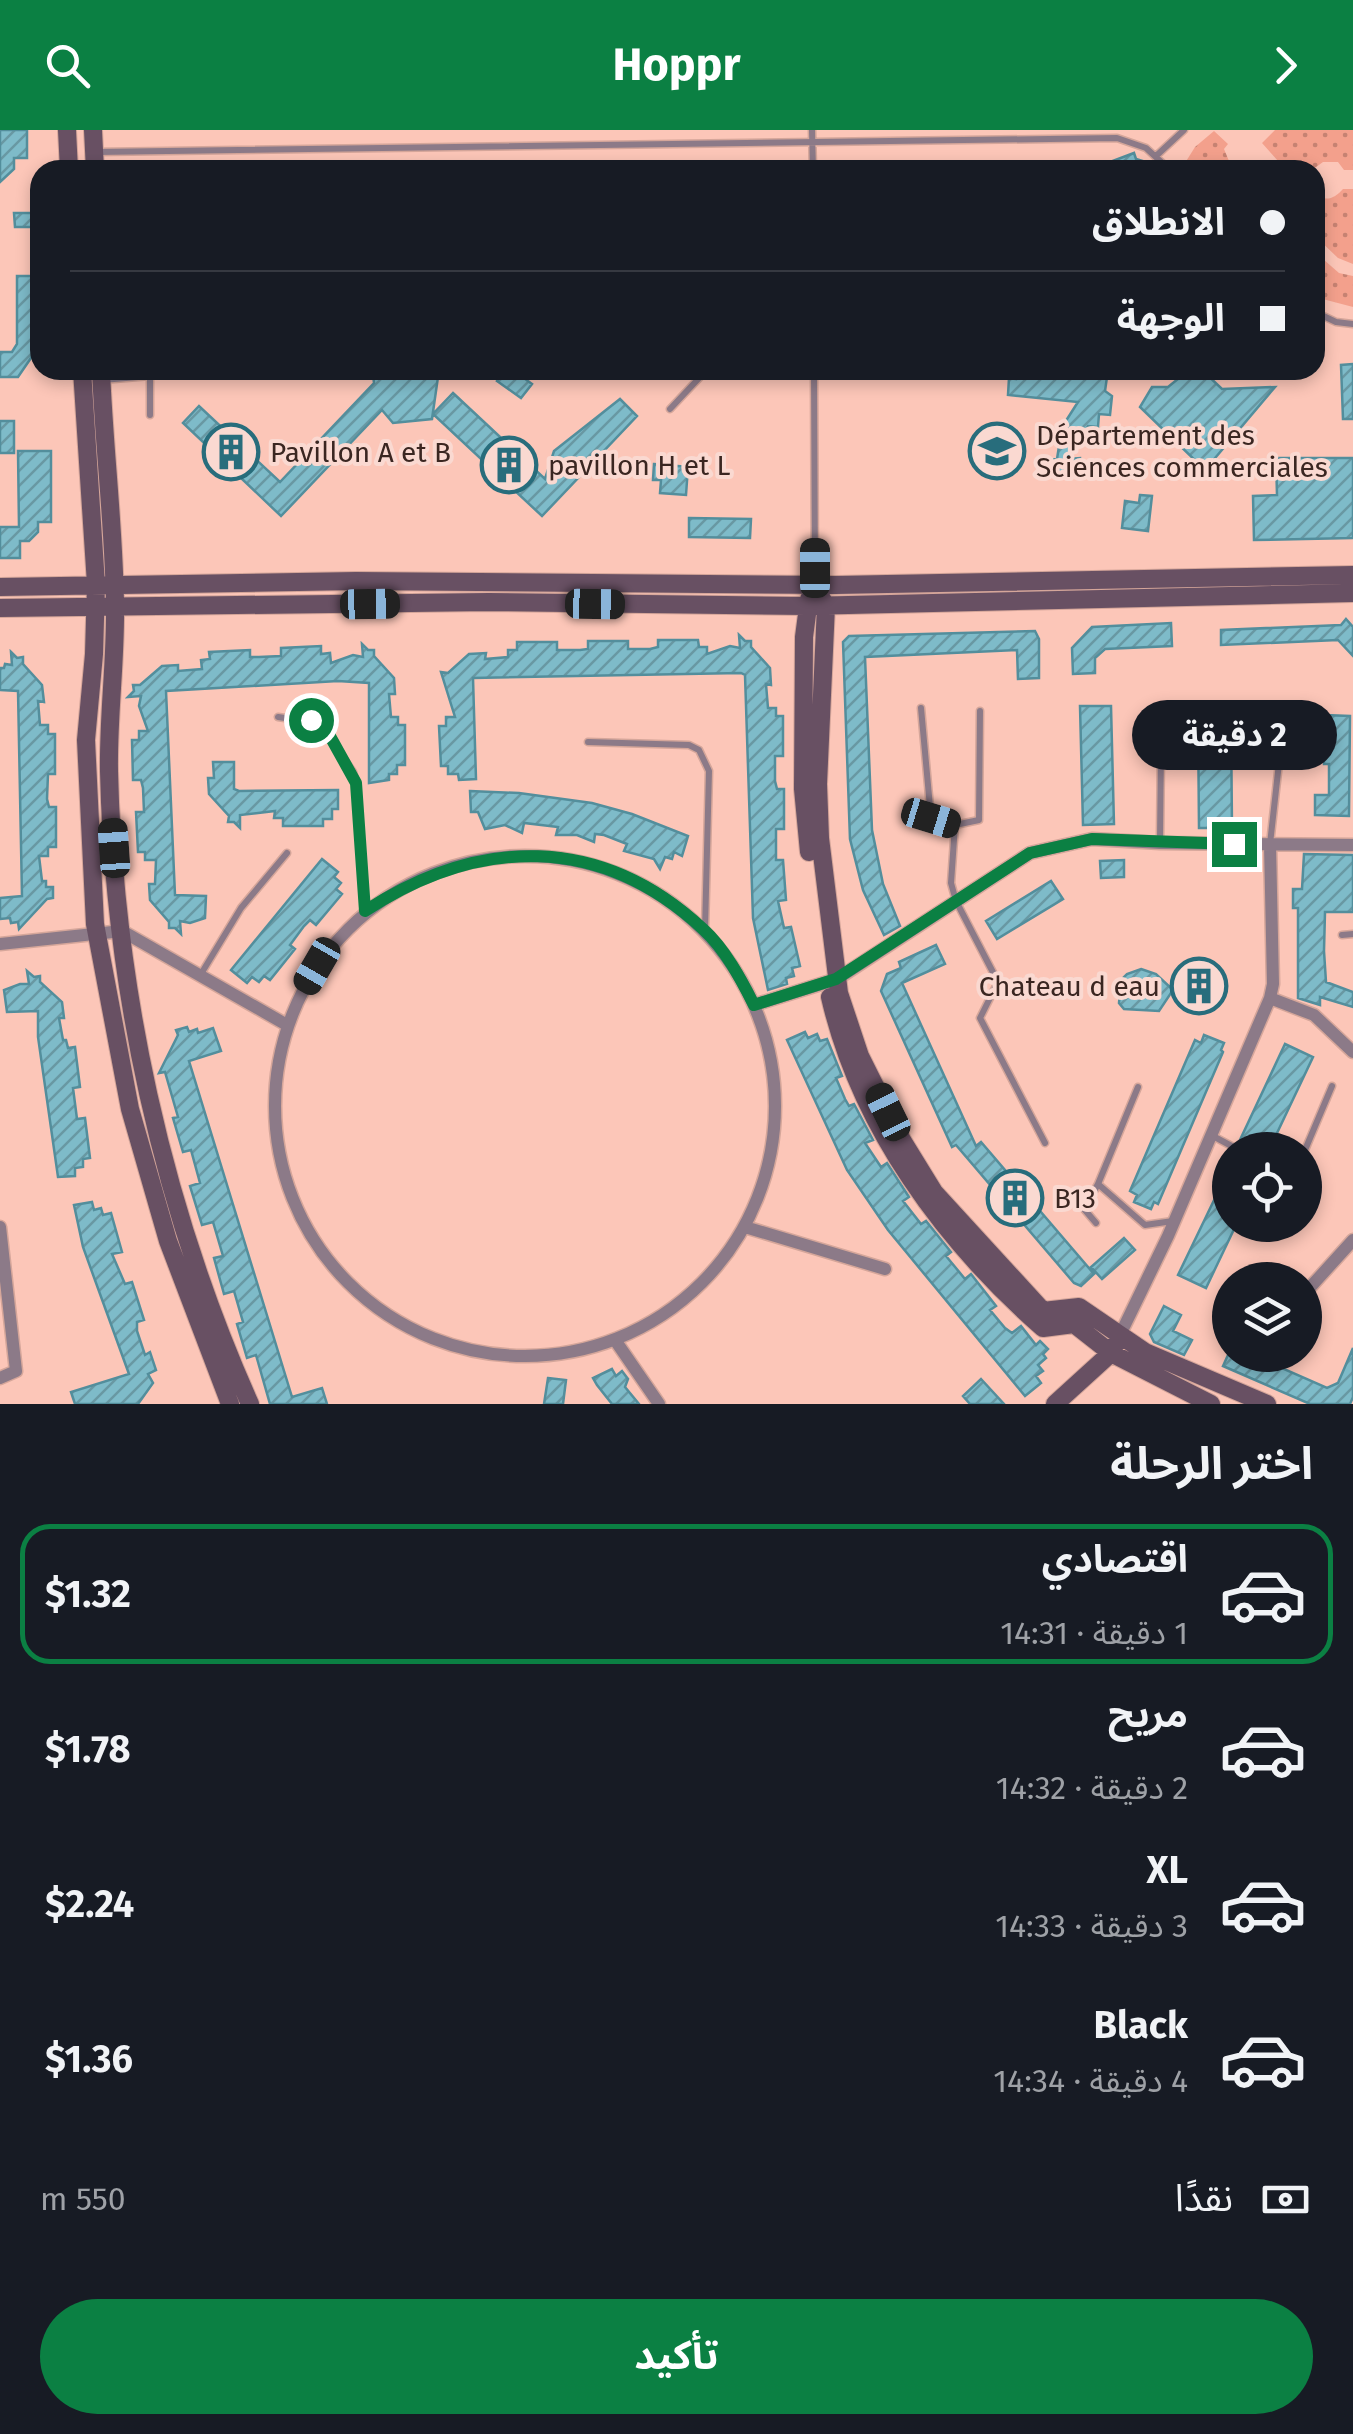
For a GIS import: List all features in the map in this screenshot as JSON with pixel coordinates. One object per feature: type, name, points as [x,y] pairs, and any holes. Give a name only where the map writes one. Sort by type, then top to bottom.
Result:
[{"type":"main road","points":[[67,130],[69,160]]},
{"type":"main road","points":[[94,130],[95,160]]},
{"type":"main road","points":[[92,380],[105,584],[109,770],[122,931],[144,1072],[180,1217],[250,1404]]},
{"type":"main road","points":[[0,586],[376,581],[815,585],[1353,575]]},
{"type":"main road","points":[[815,585],[826,606],[818,784],[832,981],[860,1056],[902,1140],[934,1192],[1043,1310],[1079,1306],[1145,1352],[1267,1404]]},
{"type":"main road","points":[[815,585],[806,606],[804,789],[839,1036],[856,1075],[898,1160],[925,1201],[1000,1290],[1043,1328],[1074,1324],[1111,1353],[1208,1403]]},
{"type":"main road","points":[[0,608],[489,602],[826,606],[1353,593]]},
{"type":"main road","points":[[106,608],[86,740],[97,936],[130,1109],[168,1242],[230,1404]]},
{"type":"main road","points":[[1055,1404],[1111,1353],[1121,1334]]},
{"type":"street","points":[[754,1005],[832,981],[1030,853],[1062,843],[1092,839],[1160,844],[1353,845]]},
{"type":"street","points":[[1121,1334],[1270,998],[1274,984],[1270,845]]},
{"type":"street","points":[[547,856],[612,871],[642,885],[705,930],[739,976],[754,1005],[773,1068],[776,1101],[769,1166],[745,1227],[726,1256],[676,1306],[615,1340],[550,1355],[516,1356],[467,1348],[420,1332],[390,1316],[340,1274],[302,1219],[280,1156],[274,1090],[287,1025],[317,966],[365,911],[417,880],[448,868],[480,860],[547,856]]},
{"type":"street","points":[[0,944],[122,931],[287,1025]]},
{"type":"street","points":[[1270,998],[1314,1014],[1353,1052]]},
{"type":"street","points":[[0,1227],[16,1372],[0,1378]]},
{"type":"street","points":[[745,1227],[885,1269]]},
{"type":"street","points":[[1322,1274],[1353,1240]]},
{"type":"street","points":[[615,1340],[659,1404]]},
{"type":"lane","points":[[812,130],[813,160]]},
{"type":"lane","points":[[1156,156],[1184,130]]},
{"type":"lane","points":[[133,160],[1116,138],[1133,141],[1160,160]]},
{"type":"lane","points":[[1325,317],[1353,324]]},
{"type":"lane","points":[[150,380],[150,415]]},
{"type":"lane","points":[[670,409],[696,380]]},
{"type":"lane","points":[[814,380],[815,585]]},
{"type":"lane","points":[[921,708],[931,818],[955,825],[979,820],[980,711]]},
{"type":"lane","points":[[278,717],[319,723],[353,772],[365,911]]},
{"type":"lane","points":[[588,742],[689,745],[705,759],[709,771],[705,930]]},
{"type":"lane","points":[[1270,845],[1280,745]]},
{"type":"lane","points":[[1160,844],[1161,748]]},
{"type":"lane","points":[[955,825],[951,883],[956,901],[998,982],[980,1018],[1045,1144]]},
{"type":"lane","points":[[200,974],[241,908],[288,853]]},
{"type":"lane","points":[[1342,935],[1353,934]]},
{"type":"lane","points":[[1313,1132],[1332,1086]]},
{"type":"lane","points":[[1096,1223],[1084,1209],[1138,1087]]},
{"type":"lane","points":[[1098,1184],[1145,1225],[1174,1221]]},
{"type":"shaded area","points":[[1275,130],[1353,130],[1353,170],[1344,170],[1338,162],[1325,160],[1277,160],[1262,143]]},
{"type":"shaded area","points":[[1214,131],[1228,144],[1224,149],[1229,160],[1187,160]]},
{"type":"shaded area","points":[[1343,189],[1353,189],[1353,264],[1338,258],[1325,246],[1325,198]]},
{"type":"shaded area","points":[[1325,261],[1339,273],[1353,276],[1353,307],[1325,300]]},
{"type":"building","points":[[0,130],[27,130],[27,158],[14,158],[14,169],[0,182]]},
{"type":"building","points":[[1134,153],[1139,160],[1115,160]]},
{"type":"building","points":[[14,213],[30,213],[30,227],[15,227]]},
{"type":"building","points":[[17,276],[30,276],[30,359],[18,377],[0,377],[0,352],[12,352],[17,344]]},
{"type":"building","points":[[1353,364],[1353,419],[1343,419],[1341,365]]},
{"type":"building","name":"Pavillon A et B","points":[[374,380],[438,380],[432,419],[393,423],[382,410],[281,516],[183,423],[199,406],[280,482]]},
{"type":"building","points":[[527,380],[532,384],[521,398],[497,381]]},
{"type":"building","points":[[1009,380],[1107,380],[1105,391],[1112,396],[1110,415],[1099,414],[1098,427],[1088,426],[1067,459],[1080,458],[1080,474],[1046,475],[1046,460],[1057,459],[1062,427],[1078,402],[1008,395]]},
{"type":"building","points":[[1177,380],[1213,380],[1222,389],[1275,387],[1205,470],[1140,407],[1152,387],[1168,387]]},
{"type":"building","name":"pavillon H et L","points":[[453,393],[545,479],[554,451],[620,399],[637,416],[542,516],[433,414]]},
{"type":"building","points":[[0,421],[14,421],[14,453],[0,453]]},
{"type":"building","points":[[18,451],[51,451],[51,522],[38,522],[38,532],[29,541],[20,541],[20,558],[0,558],[0,527],[19,527]]},
{"type":"building","points":[[1276,458],[1353,458],[1353,538],[1254,540],[1253,496],[1277,495]]},
{"type":"building","points":[[654,464],[688,467],[686,495],[660,493],[661,480],[653,480]]},
{"type":"building","points":[[1140,495],[1152,496],[1148,531],[1122,528],[1125,501],[1139,503]]},
{"type":"building","points":[[689,518],[751,519],[750,538],[689,537]]},
{"type":"building","points":[[1346,619],[1353,627],[1353,656],[1338,640],[1221,645],[1221,630],[1341,625]]},
{"type":"building","points":[[1171,623],[1172,646],[1105,649],[1095,658],[1095,673],[1073,674],[1072,648],[1092,627]]},
{"type":"building","points":[[1035,631],[1039,639],[1039,678],[1018,679],[1017,650],[865,657],[872,830],[883,884],[900,926],[884,935],[863,890],[850,839],[843,642],[849,636]]},
{"type":"building","points":[[739,635],[751,641],[751,647],[770,668],[771,685],[766,684],[768,708],[776,708],[776,716],[783,716],[783,756],[775,756],[775,781],[777,789],[784,789],[784,829],[776,829],[776,860],[783,860],[786,900],[778,901],[784,928],[791,927],[800,966],[792,968],[794,976],[786,978],[787,984],[768,990],[753,918],[745,675],[473,678],[476,779],[459,780],[458,774],[448,774],[448,766],[441,766],[439,726],[446,726],[446,717],[455,717],[441,672],[448,673],[469,654],[486,653],[485,659],[508,657],[508,650],[517,650],[517,642],[557,642],[557,650],[580,650],[588,649],[588,641],[628,641],[628,649],[650,649],[658,647],[658,640],[698,640],[699,647],[707,647],[707,654],[730,646],[740,648]]},
{"type":"building","points":[[362,644],[374,650],[374,656],[394,678],[395,694],[389,694],[391,717],[398,717],[398,725],[405,725],[405,765],[397,765],[397,774],[389,774],[389,780],[369,783],[369,683],[338,681],[166,691],[175,895],[206,896],[205,918],[190,923],[180,921],[181,934],[169,928],[169,922],[150,900],[149,884],[155,884],[156,860],[145,860],[145,852],[138,852],[136,812],[144,812],[143,788],[141,780],[133,780],[132,740],[139,740],[139,731],[148,731],[139,706],[141,696],[128,697],[134,691],[133,685],[140,685],[162,666],[178,665],[178,671],[202,669],[201,660],[210,659],[209,652],[250,650],[250,657],[281,656],[281,648],[321,646],[321,654],[330,653],[331,663],[353,655],[363,657]]},
{"type":"building","points":[[11,652],[17,658],[23,657],[23,664],[42,685],[44,702],[38,701],[40,725],[48,725],[48,734],[55,734],[55,774],[48,774],[47,799],[49,807],[56,807],[56,847],[48,847],[48,856],[39,856],[42,881],[46,881],[46,887],[53,887],[53,898],[47,899],[19,929],[18,922],[0,919],[0,898],[22,896],[18,691],[0,690],[0,668],[12,665]]},
{"type":"building","points":[[1080,706],[1111,706],[1114,824],[1083,825]]},
{"type":"building","points":[[1324,715],[1350,716],[1349,816],[1315,815],[1315,795],[1329,795],[1329,764],[1324,764]]},
{"type":"building","points":[[1198,718],[1231,718],[1232,828],[1199,828]]},
{"type":"building","points":[[213,762],[234,762],[234,789],[239,791],[338,790],[338,809],[332,809],[332,819],[323,819],[323,826],[283,826],[283,818],[274,818],[275,811],[240,815],[240,828],[228,822],[229,816],[209,794]]},
{"type":"building","points":[[470,791],[592,803],[688,836],[682,856],[674,852],[672,859],[665,857],[660,869],[654,859],[624,851],[627,844],[604,835],[595,834],[594,842],[577,835],[556,835],[558,827],[524,823],[522,833],[505,825],[485,829],[478,812],[471,812]]},
{"type":"building","points":[[1304,854],[1353,855],[1353,912],[1325,912],[1324,951],[1326,982],[1353,992],[1353,1007],[1320,997],[1320,1005],[1298,998],[1298,908],[1293,908],[1293,889],[1302,889]]},
{"type":"building","points":[[322,859],[338,872],[334,877],[341,883],[336,889],[342,894],[316,925],[310,920],[304,926],[290,945],[295,949],[270,980],[264,976],[259,982],[252,977],[247,983],[231,970]]},
{"type":"building","points":[[1124,860],[1124,877],[1101,878],[1100,861]]},
{"type":"building","points":[[1051,881],[1063,899],[997,939],[986,921]]},
{"type":"building","points":[[936,945],[945,964],[902,983],[976,1146],[981,1142],[1094,1274],[1081,1286],[1074,1283],[956,1145],[952,1147],[881,991],[887,974],[901,968],[899,962]]},
{"type":"building","name":"Chateau d eau","points":[[1206,965],[1223,982],[1222,998],[1211,1010],[1195,1012],[1181,1004],[1173,990],[1184,970]]},
{"type":"building","name":"Chateau d eau","points":[[1141,969],[1156,974],[1173,990],[1159,1011],[1124,1009],[1119,1003],[1121,980]]},
{"type":"building","points":[[27,971],[34,977],[40,976],[40,982],[62,1002],[64,1018],[59,1018],[63,1040],[68,1048],[75,1047],[80,1087],[73,1088],[77,1119],[85,1118],[90,1158],[83,1159],[83,1167],[75,1168],[75,1176],[58,1177],[38,1037],[38,1011],[7,1012],[4,990],[29,984]]},
{"type":"building","points":[[187,1027],[189,1032],[197,1029],[198,1033],[213,1028],[221,1051],[189,1061],[292,1397],[322,1388],[327,1404],[270,1404],[256,1355],[247,1358],[237,1324],[243,1322],[234,1291],[224,1294],[214,1258],[223,1256],[213,1222],[202,1225],[190,1186],[200,1183],[191,1150],[183,1152],[165,1072],[159,1073],[178,1035],[176,1030]]},
{"type":"building","points":[[805,1032],[808,1038],[817,1034],[820,1041],[827,1039],[842,1076],[836,1078],[845,1099],[849,1106],[854,1104],[873,1140],[865,1143],[881,1167],[887,1163],[909,1197],[903,1201],[921,1224],[926,1221],[951,1252],[946,1256],[965,1279],[971,1274],[996,1306],[990,1310],[1005,1328],[1012,1333],[1021,1326],[1036,1345],[1040,1341],[1048,1349],[1043,1354],[1046,1358],[1038,1365],[1043,1371],[1036,1376],[1041,1383],[1025,1396],[888,1230],[847,1170],[787,1040]]},
{"type":"building","points":[[1204,1035],[1224,1043],[1223,1052],[1158,1204],[1154,1202],[1151,1209],[1134,1202],[1137,1195],[1130,1191],[1195,1040],[1201,1043]]},
{"type":"building","points":[[1285,1044],[1313,1057],[1278,1132],[1244,1132]]},
{"type":"building","points":[[92,1202],[94,1210],[101,1208],[103,1215],[111,1213],[122,1252],[112,1254],[125,1284],[132,1282],[144,1320],[137,1322],[137,1331],[145,1355],[150,1352],[156,1370],[148,1374],[153,1383],[138,1404],[75,1404],[71,1392],[129,1374],[83,1247],[74,1205]]},
{"type":"building","points":[[1212,1204],[1212,1242],[1228,1242],[1218,1262],[1212,1262],[1212,1275],[1206,1288],[1178,1275]]},
{"type":"building","points":[[1124,1238],[1135,1250],[1102,1279],[1091,1267]]},
{"type":"building","points":[[1164,1306],[1181,1315],[1173,1331],[1192,1340],[1184,1355],[1154,1342],[1150,1334]]},
{"type":"building","points":[[1353,1348],[1350,1404],[1310,1404],[1237,1372],[1291,1372],[1327,1388],[1338,1383]]},
{"type":"building","points":[[612,1369],[616,1376],[622,1371],[628,1379],[625,1387],[639,1404],[612,1404],[597,1385],[593,1378]]},
{"type":"building","points":[[548,1378],[566,1380],[563,1404],[544,1404]]},
{"type":"building","points":[[981,1379],[1004,1404],[970,1404],[963,1396]]},
{"type":"place","name":"Département des Sciences commerciales","points":[[997,451]]},
{"type":"place","name":"Pavillon A et B","points":[[231,452]]},
{"type":"place","name":"pavillon H et L","points":[[509,465]]},
{"type":"place","name":"Chateau d eau","points":[[1199,986]]},
{"type":"place","name":"B13","points":[[1015,1198]]},
{"type":"route","points":[[311,720],[326,729],[353,772],[365,911],[417,880],[480,860],[547,856],[580,862],[642,885],[705,930],[739,976],[754,1005],[827,984],[1030,853],[1092,839],[1234,844]]}]
